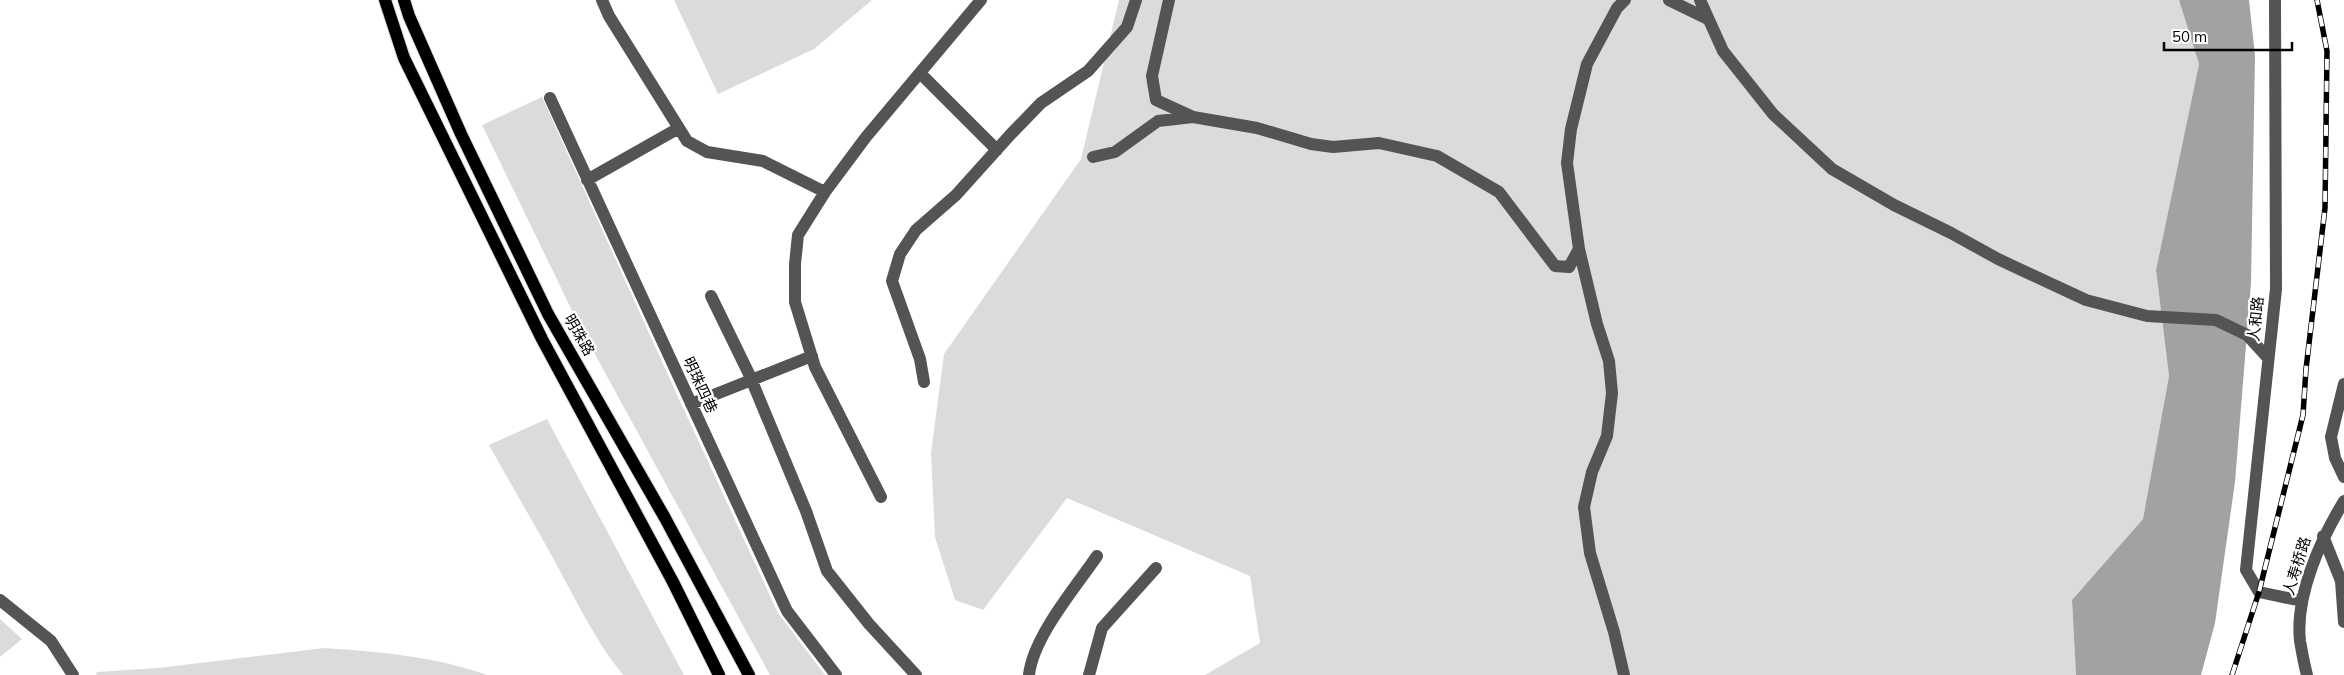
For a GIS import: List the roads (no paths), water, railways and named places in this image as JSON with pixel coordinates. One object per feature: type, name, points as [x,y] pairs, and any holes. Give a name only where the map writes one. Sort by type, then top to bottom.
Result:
[{"type":"main road","points":[[385,0],[404,58],[537,330],[673,582],[719,675]]},
{"type":"main road","name":"明珠路","points":[[404,0],[409,16],[461,134],[548,314],[665,518],[749,675]]},
{"type":"street","points":[[602,0],[609,16],[686,142],[707,152],[763,161],[825,192]]},
{"type":"street","points":[[881,497],[812,356],[795,302],[795,264],[798,235],[825,192],[866,137],[981,0]]},
{"type":"street","points":[[924,382],[920,359],[892,281],[900,254],[916,230],[956,195],[1041,103],[1088,71],[1127,27],[1136,0]]},
{"type":"street","points":[[1169,0],[1152,76],[1156,100],[1193,117],[1257,128],[1311,144],[1333,148],[1379,143],[1437,156],[1499,192],[1555,266],[1569,267],[1578,250]]},
{"type":"street","points":[[1624,675],[1590,553],[1584,506],[1592,472],[1607,436],[1612,393],[1609,361],[1596,324],[1578,250],[1568,163],[1571,129],[1588,64],[1617,8],[1625,0]]},
{"type":"street","points":[[1669,0],[1708,18]]},
{"type":"street","points":[[1700,0],[1723,51],[1773,114],[1832,169],[1894,205],[1998,259],[2086,300],[2147,316],[2216,320],[2246,335],[2268,358]]},
{"type":"street","name":"人和路","points":[[2275,0],[2276,289],[2246,570],[2259,592],[2302,601]]},
{"type":"street","points":[[920,73],[997,150]]},
{"type":"street","name":"明珠四巷","points":[[550,98],[787,611],[836,675]]},
{"type":"street","points":[[1093,158],[1115,152],[1158,121],[1193,117]]},
{"type":"street","points":[[588,180],[679,128]]},
{"type":"street","points":[[711,296],[751,380],[806,511],[827,570],[869,624],[916,675]]},
{"type":"street","points":[[691,404],[812,356]]},
{"type":"street","points":[[2344,384],[2331,437],[2335,458],[2344,477]]},
{"type":"street","name":"人寿桥路","points":[[2306,675],[2300,640],[2302,601],[2323,536],[2344,501]]},
{"type":"street","points":[[2323,536],[2341,581],[2344,622]]},
{"type":"street","points":[[1029,675],[1030,666],[1050,622],[1097,556]]},
{"type":"street","points":[[1089,675],[1102,628],[1156,568]]},
{"type":"street","points":[[0,600],[51,641],[73,675]]},
{"type":"railway","points":[[2232,675],[2259,592],[2303,415],[2306,369],[2325,208],[2327,51],[2317,0]]}]
